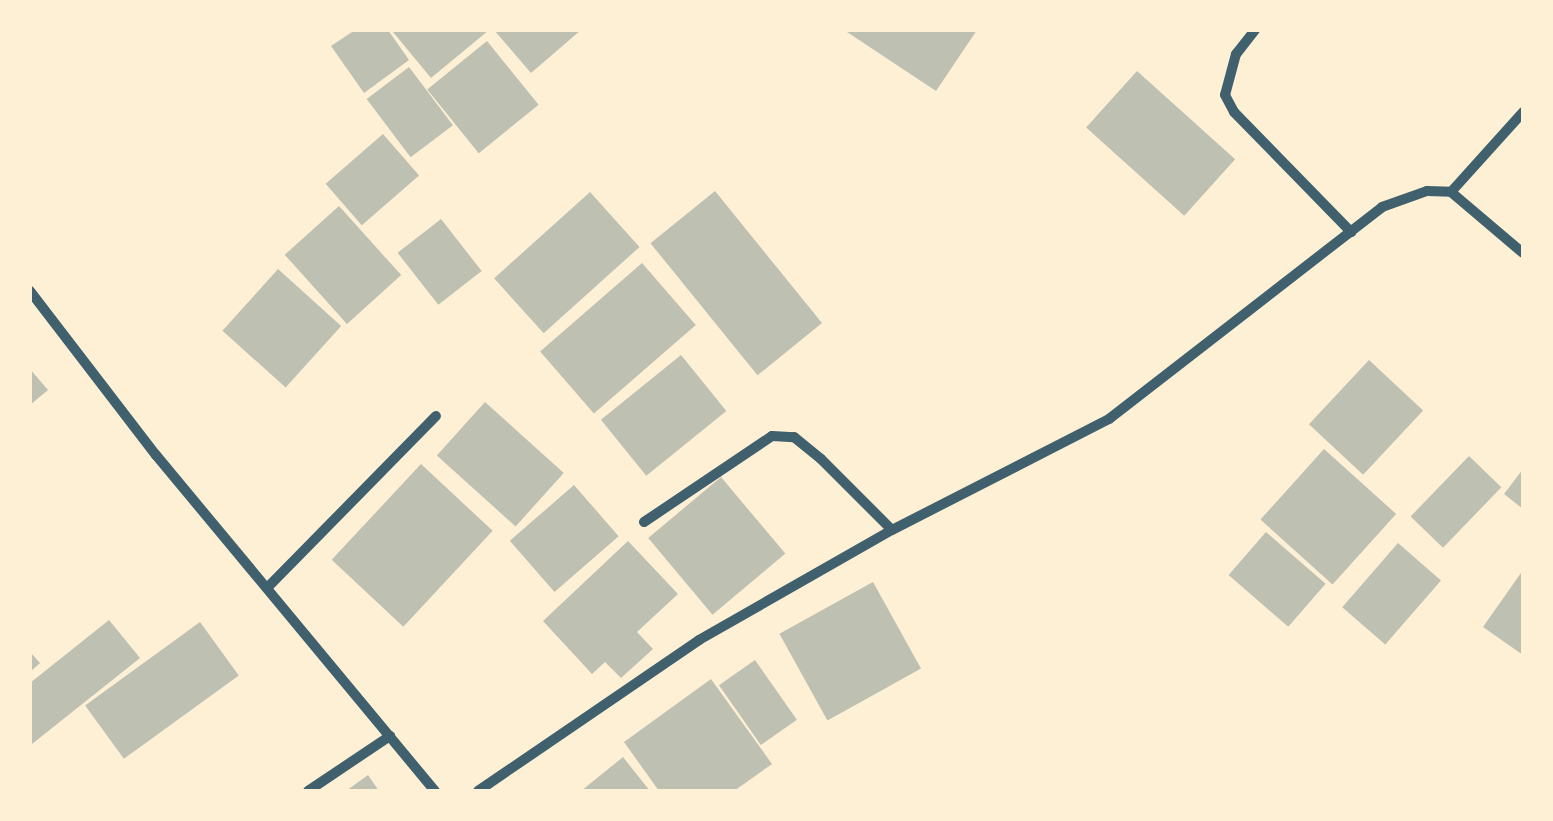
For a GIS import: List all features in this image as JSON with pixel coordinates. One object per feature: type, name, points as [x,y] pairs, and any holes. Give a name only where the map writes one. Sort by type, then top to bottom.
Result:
[{"type":"street","points":[[1254,30],[1236,54],[1224,95],[1234,112],[1351,232]]},
{"type":"street","points":[[1451,192],[1523,112]]},
{"type":"street","points":[[478,791],[698,640],[892,530],[1109,419],[1382,207],[1427,190],[1451,192],[1523,252]]},
{"type":"street","points":[[30,291],[156,455],[436,791]]},
{"type":"street","points":[[267,588],[436,416]]},
{"type":"street","points":[[644,522],[772,436],[794,437],[821,458],[892,530]]},
{"type":"street","points":[[308,791],[390,736]]},
{"type":"building","points":[[355,30],[388,30],[409,60],[364,93],[331,46]]},
{"type":"building","points":[[489,30],[431,78],[393,32]]},
{"type":"building","points":[[494,30],[581,30],[531,73]]},
{"type":"building","points":[[844,30],[977,30],[936,91]]},
{"type":"building","points":[[487,41],[539,105],[479,153],[427,89]]},
{"type":"building","points":[[409,67],[453,125],[411,157],[367,99]]},
{"type":"building","points":[[1137,71],[1235,159],[1184,216],[1086,127]]},
{"type":"building","points":[[383,134],[419,176],[362,225],[326,184]]},
{"type":"building","points":[[715,191],[822,323],[757,375],[650,243]]},
{"type":"building","points":[[590,192],[640,247],[544,333],[494,278]]},
{"type":"building","points":[[339,206],[401,275],[347,324],[285,255]]},
{"type":"building","points":[[441,219],[482,271],[438,305],[398,253]]},
{"type":"building","points":[[642,263],[696,325],[594,413],[540,352]]},
{"type":"building","points":[[278,269],[341,326],[286,388],[222,331]]},
{"type":"building","points":[[681,355],[726,411],[646,476],[601,420]]},
{"type":"building","points":[[1369,360],[1423,410],[1363,475],[1309,424]]},
{"type":"building","points":[[30,369],[48,390],[30,405]]},
{"type":"building","points":[[485,402],[564,473],[516,526],[437,456]]},
{"type":"building","points":[[1324,449],[1396,514],[1333,585],[1260,520]]},
{"type":"building","points":[[1469,456],[1501,487],[1443,548],[1411,516]]},
{"type":"building","points":[[421,464],[493,531],[403,627],[332,560]]},
{"type":"building","points":[[1523,469],[1523,509],[1504,494]]},
{"type":"building","points":[[721,477],[785,554],[713,615],[648,538]]},
{"type":"building","points":[[574,485],[619,536],[554,592],[510,541]]},
{"type":"building","points":[[1266,532],[1326,584],[1288,627],[1229,575]]},
{"type":"building","points":[[628,541],[678,594],[637,632],[653,649],[621,678],[605,662],[592,674],[543,621]]},
{"type":"building","points":[[1398,543],[1441,580],[1385,645],[1342,607]]},
{"type":"building","points":[[1523,570],[1523,655],[1483,627]]},
{"type":"building","points":[[873,582],[921,669],[827,720],[779,634]]},
{"type":"building","points":[[109,620],[140,658],[32,744],[30,683]]},
{"type":"building","points":[[200,622],[239,675],[124,759],[85,705]]},
{"type":"building","points":[[30,652],[40,663],[30,672]]},
{"type":"building","points":[[755,660],[797,720],[761,745],[719,685]]},
{"type":"building","points":[[711,679],[772,764],[734,791],[659,791],[624,742]]},
{"type":"building","points":[[623,757],[650,791],[581,791]]},
{"type":"building","points":[[368,775],[379,791],[346,791]]}]
